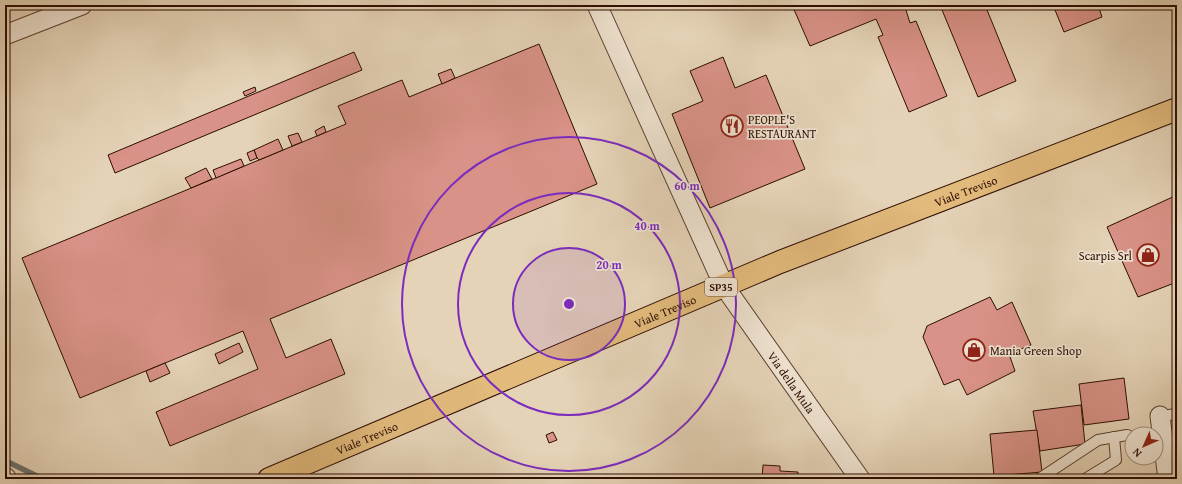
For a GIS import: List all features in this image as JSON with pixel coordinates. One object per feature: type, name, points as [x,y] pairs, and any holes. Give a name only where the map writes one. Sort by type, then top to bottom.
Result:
[{"type":"main road","name":"Viale Treviso","points":[[269,479],[780,262],[1177,109]]},
{"type":"street","points":[[5,35],[82,5]]},
{"type":"street","name":"Via della Mula","points":[[597,5],[724,286],[860,479]]},
{"type":"street","points":[[1164,431],[1168,415]]},
{"type":"street","points":[[1164,463],[1168,479]]},
{"type":"lane","points":[[1038,479],[1098,440],[1124,435]]},
{"type":"lane","points":[[1085,479],[1116,460],[1114,437]]},
{"type":"building","points":[[792,5],[909,5],[905,7],[910,23],[916,21],[947,96],[909,112],[878,37],[883,35],[876,19],[810,46]]},
{"type":"building","points":[[940,5],[985,5],[1016,81],[978,97]]},
{"type":"building","points":[[1053,5],[1098,5],[1102,17],[1064,32]]},
{"type":"building","points":[[539,44],[597,184],[270,319],[286,358],[331,339],[345,374],[170,446],[156,412],[258,369],[243,331],[80,398],[22,258],[346,124],[338,106],[402,80],[409,97]]},
{"type":"building","points":[[354,52],[362,70],[115,173],[108,155]]},
{"type":"building","name":"PEOPLE'S RESTAURANT","points":[[723,57],[735,88],[766,75],[805,169],[710,208],[672,114],[703,101],[690,71]]},
{"type":"building","points":[[451,69],[455,78],[442,84],[438,74]]},
{"type":"building","points":[[255,87],[256,91],[245,96],[243,92]]},
{"type":"building","points":[[324,126],[326,132],[317,136],[315,131]]},
{"type":"building","points":[[298,133],[302,142],[292,146],[288,136]]},
{"type":"building","points":[[278,139],[283,150],[259,160],[257,158],[254,150]]},
{"type":"building","points":[[254,150],[257,158],[250,161],[247,153]]},
{"type":"building","points":[[241,159],[244,166],[216,178],[213,170]]},
{"type":"building","points":[[206,168],[212,179],[191,188],[185,178]]},
{"type":"building","name":"Scarpis Srl","points":[[1177,195],[1177,282],[1138,297],[1107,227]]},
{"type":"building","name":"Mania Green Shop","points":[[990,297],[997,310],[1012,302],[1031,345],[1009,354],[1015,371],[967,395],[959,379],[944,385],[923,337],[927,326]]},
{"type":"building","points":[[1174,330],[1177,330],[1177,368],[1176,368]]},
{"type":"building","points":[[239,343],[243,352],[219,364],[215,354]]},
{"type":"building","points":[[165,363],[170,373],[150,382],[146,371]]},
{"type":"building","points":[[1124,378],[1129,419],[1084,425],[1079,384]]},
{"type":"building","points":[[1081,405],[1085,444],[1040,451],[1033,411]]},
{"type":"building","points":[[1037,430],[1042,472],[994,476],[990,434]]},
{"type":"building","points":[[553,432],[557,440],[549,443],[546,435]]},
{"type":"building","points":[[763,465],[780,466],[780,471],[798,472],[798,479],[762,479]]},
{"type":"building","points":[[606,474],[608,479],[594,479]]},
{"type":"waterway","points":[[6,461],[43,479]]},
{"type":"place","name":"PEOPLE'S RESTAURANT","points":[[732,126]]},
{"type":"place","name":"Scarpis Srl","points":[[1148,255]]},
{"type":"place","name":"Mania Green Shop","points":[[974,350]]}]
